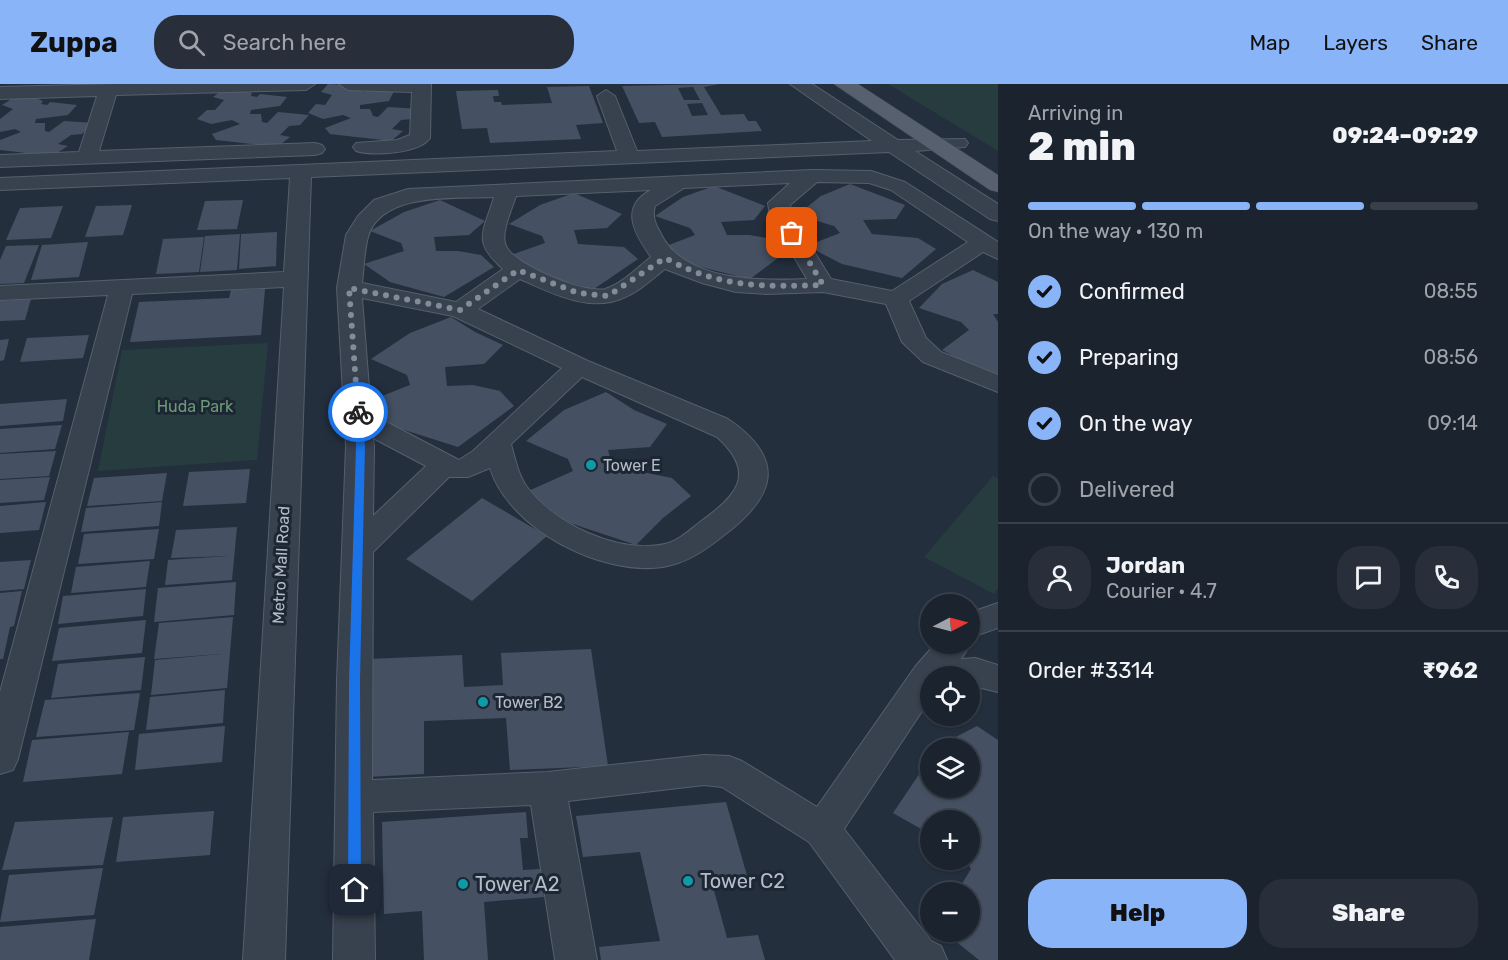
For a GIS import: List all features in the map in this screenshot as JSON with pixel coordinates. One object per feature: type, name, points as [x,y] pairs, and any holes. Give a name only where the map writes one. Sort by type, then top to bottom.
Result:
[{"type":"main road","points":[[844,84],[998,185]]},
{"type":"main road","points":[[866,84],[998,167]]},
{"type":"street","points":[[0,93],[306,84]]},
{"type":"street","points":[[0,161],[400,146],[420,138],[422,86],[348,84]]},
{"type":"street","points":[[800,84],[998,214]]},
{"type":"street","points":[[87,158],[108,91]]},
{"type":"street","points":[[606,96],[629,156]]},
{"type":"street","points":[[0,184],[958,143]]},
{"type":"street","name":"Metro Mall Road","points":[[264,960],[294,279],[301,171]]},
{"type":"street","points":[[354,960],[356,797],[354,681],[360,446],[349,288],[357,235],[366,221],[382,205],[408,195],[813,176],[871,177],[898,186],[991,247],[896,299],[823,285],[757,287],[739,285],[678,266],[656,249],[642,219],[642,209],[645,202],[679,184]]},
{"type":"street","points":[[813,176],[779,203],[781,216],[823,285]]},
{"type":"street","points":[[507,189],[494,239],[495,250],[518,270],[578,293],[608,296],[665,258]]},
{"type":"street","points":[[460,310],[518,270]]},
{"type":"street","points":[[0,293],[294,279]]},
{"type":"street","points":[[0,759],[122,287]]},
{"type":"street","points":[[349,288],[460,310],[579,366],[731,433],[748,452],[754,477],[748,497],[683,550],[672,555],[649,558],[627,555],[571,537],[532,511],[516,495],[507,478],[497,442]]},
{"type":"street","points":[[896,299],[915,342],[932,357],[998,384]]},
{"type":"street","points":[[358,418],[444,465],[466,470],[475,466],[497,442],[579,366]]},
{"type":"street","points":[[358,548],[444,465]]},
{"type":"street","points":[[980,622],[998,615]]},
{"type":"street","points":[[935,666],[946,654]]},
{"type":"street","points":[[980,673],[998,679]]},
{"type":"street","points":[[822,830],[920,686]]},
{"type":"street","points":[[356,797],[547,788],[704,770],[729,772],[822,830],[916,955],[926,960]]},
{"type":"street","points":[[547,788],[576,960]]},
{"type":"green space","points":[[888,84],[998,84],[998,151]]},
{"type":"green space","name":"Huda Park","points":[[268,343],[257,460],[98,471],[122,350]]},
{"type":"green space","points":[[993,476],[998,478],[998,589],[994,594],[924,557]]},
{"type":"building","points":[[328,84],[350,85],[364,92],[366,89],[394,91],[389,101],[360,105],[360,109],[370,109],[373,116],[378,117],[388,107],[419,109],[411,119],[401,120],[392,129],[403,131],[391,141],[330,134],[325,128],[351,118],[343,115],[323,119],[308,113],[316,104],[325,105],[332,95],[321,92]]},
{"type":"building","points":[[719,84],[704,87],[721,115],[744,114],[748,121],[756,121],[762,131],[662,137],[655,122],[639,123],[622,86]],"holes":[[[693,87],[700,100],[684,100],[678,88]],[[702,103],[708,115],[692,116],[687,104]]]},
{"type":"building","points":[[589,86],[603,123],[576,125],[581,139],[490,143],[487,128],[462,129],[456,91],[498,90],[499,96],[493,96],[494,102],[501,102],[502,105],[552,103],[547,87]]},
{"type":"building","points":[[222,90],[244,90],[252,93],[251,96],[257,97],[260,94],[287,97],[280,106],[251,110],[250,114],[261,114],[262,122],[267,123],[278,112],[309,115],[300,125],[289,126],[280,135],[290,137],[277,147],[216,140],[212,134],[240,124],[232,120],[211,124],[197,119],[207,110],[215,110],[224,100],[213,97]]},
{"type":"building","points":[[13,98],[36,98],[43,101],[41,104],[47,105],[50,102],[77,105],[68,115],[36,119],[35,123],[45,123],[45,131],[49,132],[64,121],[94,123],[82,134],[71,135],[58,144],[68,146],[52,156],[0,150],[0,140],[21,132],[15,129],[0,132],[0,119],[13,109],[2,105]]},
{"type":"building","points":[[850,184],[905,205],[896,219],[863,220],[872,234],[918,238],[936,249],[902,278],[842,264],[807,246],[840,233],[834,226],[797,215],[821,196]]},
{"type":"building","points":[[714,186],[765,206],[754,220],[721,222],[727,235],[749,235],[773,239],[789,250],[750,279],[692,265],[661,248],[695,235],[690,228],[655,216],[683,197]]},
{"type":"building","points":[[574,193],[622,214],[607,228],[574,230],[578,244],[624,247],[638,259],[594,289],[537,274],[508,256],[545,243],[542,236],[509,224],[540,205]]},
{"type":"building","points":[[243,200],[237,229],[197,230],[205,201]]},
{"type":"building","points":[[440,200],[485,221],[469,235],[434,237],[436,251],[458,251],[481,255],[494,267],[444,297],[390,282],[364,264],[404,251],[401,243],[370,231],[404,212]]},
{"type":"building","points":[[132,205],[123,235],[85,237],[96,206]]},
{"type":"building","points":[[63,206],[51,238],[6,240],[20,208]]},
{"type":"building","points":[[277,232],[276,266],[239,269],[241,234]]},
{"type":"building","points":[[240,234],[237,270],[200,272],[205,236]]},
{"type":"building","points":[[204,237],[199,272],[156,274],[163,239]]},
{"type":"building","points":[[88,242],[79,277],[31,280],[42,245]]},
{"type":"building","points":[[39,245],[24,283],[0,284],[0,260],[6,246]]},
{"type":"building","points":[[973,270],[998,282],[998,314],[993,314],[998,322],[998,374],[977,368],[942,350],[969,330],[961,322],[919,308],[942,284]]},
{"type":"building","points":[[265,289],[261,335],[130,342],[139,302],[229,298],[231,290]]},
{"type":"building","points":[[31,299],[25,320],[0,321],[0,301]]},
{"type":"building","points":[[451,317],[475,332],[503,345],[484,364],[445,367],[447,386],[473,385],[500,391],[514,406],[458,447],[395,427],[364,403],[410,385],[407,375],[371,359],[410,333]]},
{"type":"building","points":[[89,335],[83,358],[20,362],[27,338]]},
{"type":"building","points":[[9,339],[4,360],[0,361],[0,340]]},
{"type":"building","name":"Tower E","points":[[606,392],[634,410],[667,424],[650,447],[608,450],[614,472],[642,472],[672,478],[691,496],[663,518],[636,545],[564,521],[526,492],[573,471],[568,459],[526,441],[564,410]]},
{"type":"building","points":[[67,399],[63,421],[0,426],[0,404]]},
{"type":"building","points":[[62,425],[55,449],[0,453],[0,429]]},
{"type":"building","points":[[56,451],[49,476],[0,479],[0,454]]},
{"type":"building","points":[[250,469],[246,503],[183,506],[189,472]]},
{"type":"building","points":[[167,473],[162,501],[87,506],[94,478]]},
{"type":"building","points":[[50,477],[44,500],[0,503],[0,480]]},
{"type":"building","points":[[482,498],[547,536],[472,601],[406,559]]},
{"type":"building","points":[[46,502],[39,530],[0,533],[0,506]]},
{"type":"building","points":[[162,502],[159,526],[81,532],[86,508]]},
{"type":"building","points":[[237,527],[232,580],[165,585],[168,560],[229,556],[171,558],[176,530]]},
{"type":"building","points":[[159,529],[154,559],[78,564],[84,534]]},
{"type":"building","points":[[31,560],[24,589],[0,591],[0,562]]},
{"type":"building","points":[[150,561],[146,587],[71,593],[76,567]]},
{"type":"building","points":[[236,582],[234,615],[154,622],[158,588]]},
{"type":"building","points":[[146,589],[143,616],[58,624],[63,596]]},
{"type":"building","points":[[22,591],[14,626],[10,627],[3,659],[0,659],[0,593]]},
{"type":"building","points":[[233,617],[227,688],[151,695],[155,660],[221,654],[154,659],[159,623]]},
{"type":"building","points":[[146,620],[142,653],[52,661],[59,628]]},
{"type":"building","name":"Tower B2","points":[[591,649],[608,766],[510,770],[506,718],[424,721],[424,774],[366,777],[369,659],[462,655],[464,687],[503,685],[501,653]]},
{"type":"building","points":[[145,657],[141,690],[51,698],[58,664]]},
{"type":"building","points":[[225,690],[223,723],[146,730],[150,697]]},
{"type":"building","points":[[140,693],[134,730],[36,737],[45,700]]},
{"type":"building","points":[[225,726],[222,762],[135,770],[139,734]]},
{"type":"building","points":[[977,726],[998,740],[998,960],[979,960],[956,942],[980,942],[980,882],[963,882],[970,870],[980,870],[980,810],[920,810],[920,828],[893,813],[920,773],[920,798],[980,798],[980,738],[954,738]]},
{"type":"building","points":[[129,732],[122,774],[23,782],[32,740]]},
{"type":"building","name":"Tower C2","points":[[726,802],[748,879],[712,883],[727,938],[758,935],[765,960],[601,960],[599,947],[660,941],[640,852],[583,857],[576,816]]},
{"type":"building","points":[[214,811],[210,855],[116,862],[123,817]]},
{"type":"building","name":"Tower A2","points":[[526,812],[528,838],[520,838],[523,870],[540,869],[544,897],[484,902],[488,960],[424,960],[422,911],[384,914],[382,822]]},
{"type":"building","points":[[113,817],[103,865],[2,870],[15,822]]},
{"type":"building","points":[[103,868],[94,915],[0,922],[9,875]]},
{"type":"building","points":[[96,919],[89,960],[0,960],[0,927]]},
{"type":"way so far","points":[[358,412],[349,288],[460,310],[518,270],[578,293],[593,297],[608,296],[665,258],[678,266],[739,285],[757,287],[823,285],[792,233]]},
{"type":"place","name":"Tower E","points":[[591,465]]},
{"type":"place","name":"Tower B2","points":[[483,702]]},
{"type":"place","name":"Tower C2","points":[[688,881]]},
{"type":"place","name":"Tower A2","points":[[463,884]]},
{"type":"route","points":[[355,890],[354,681],[360,446],[358,412]]}]
